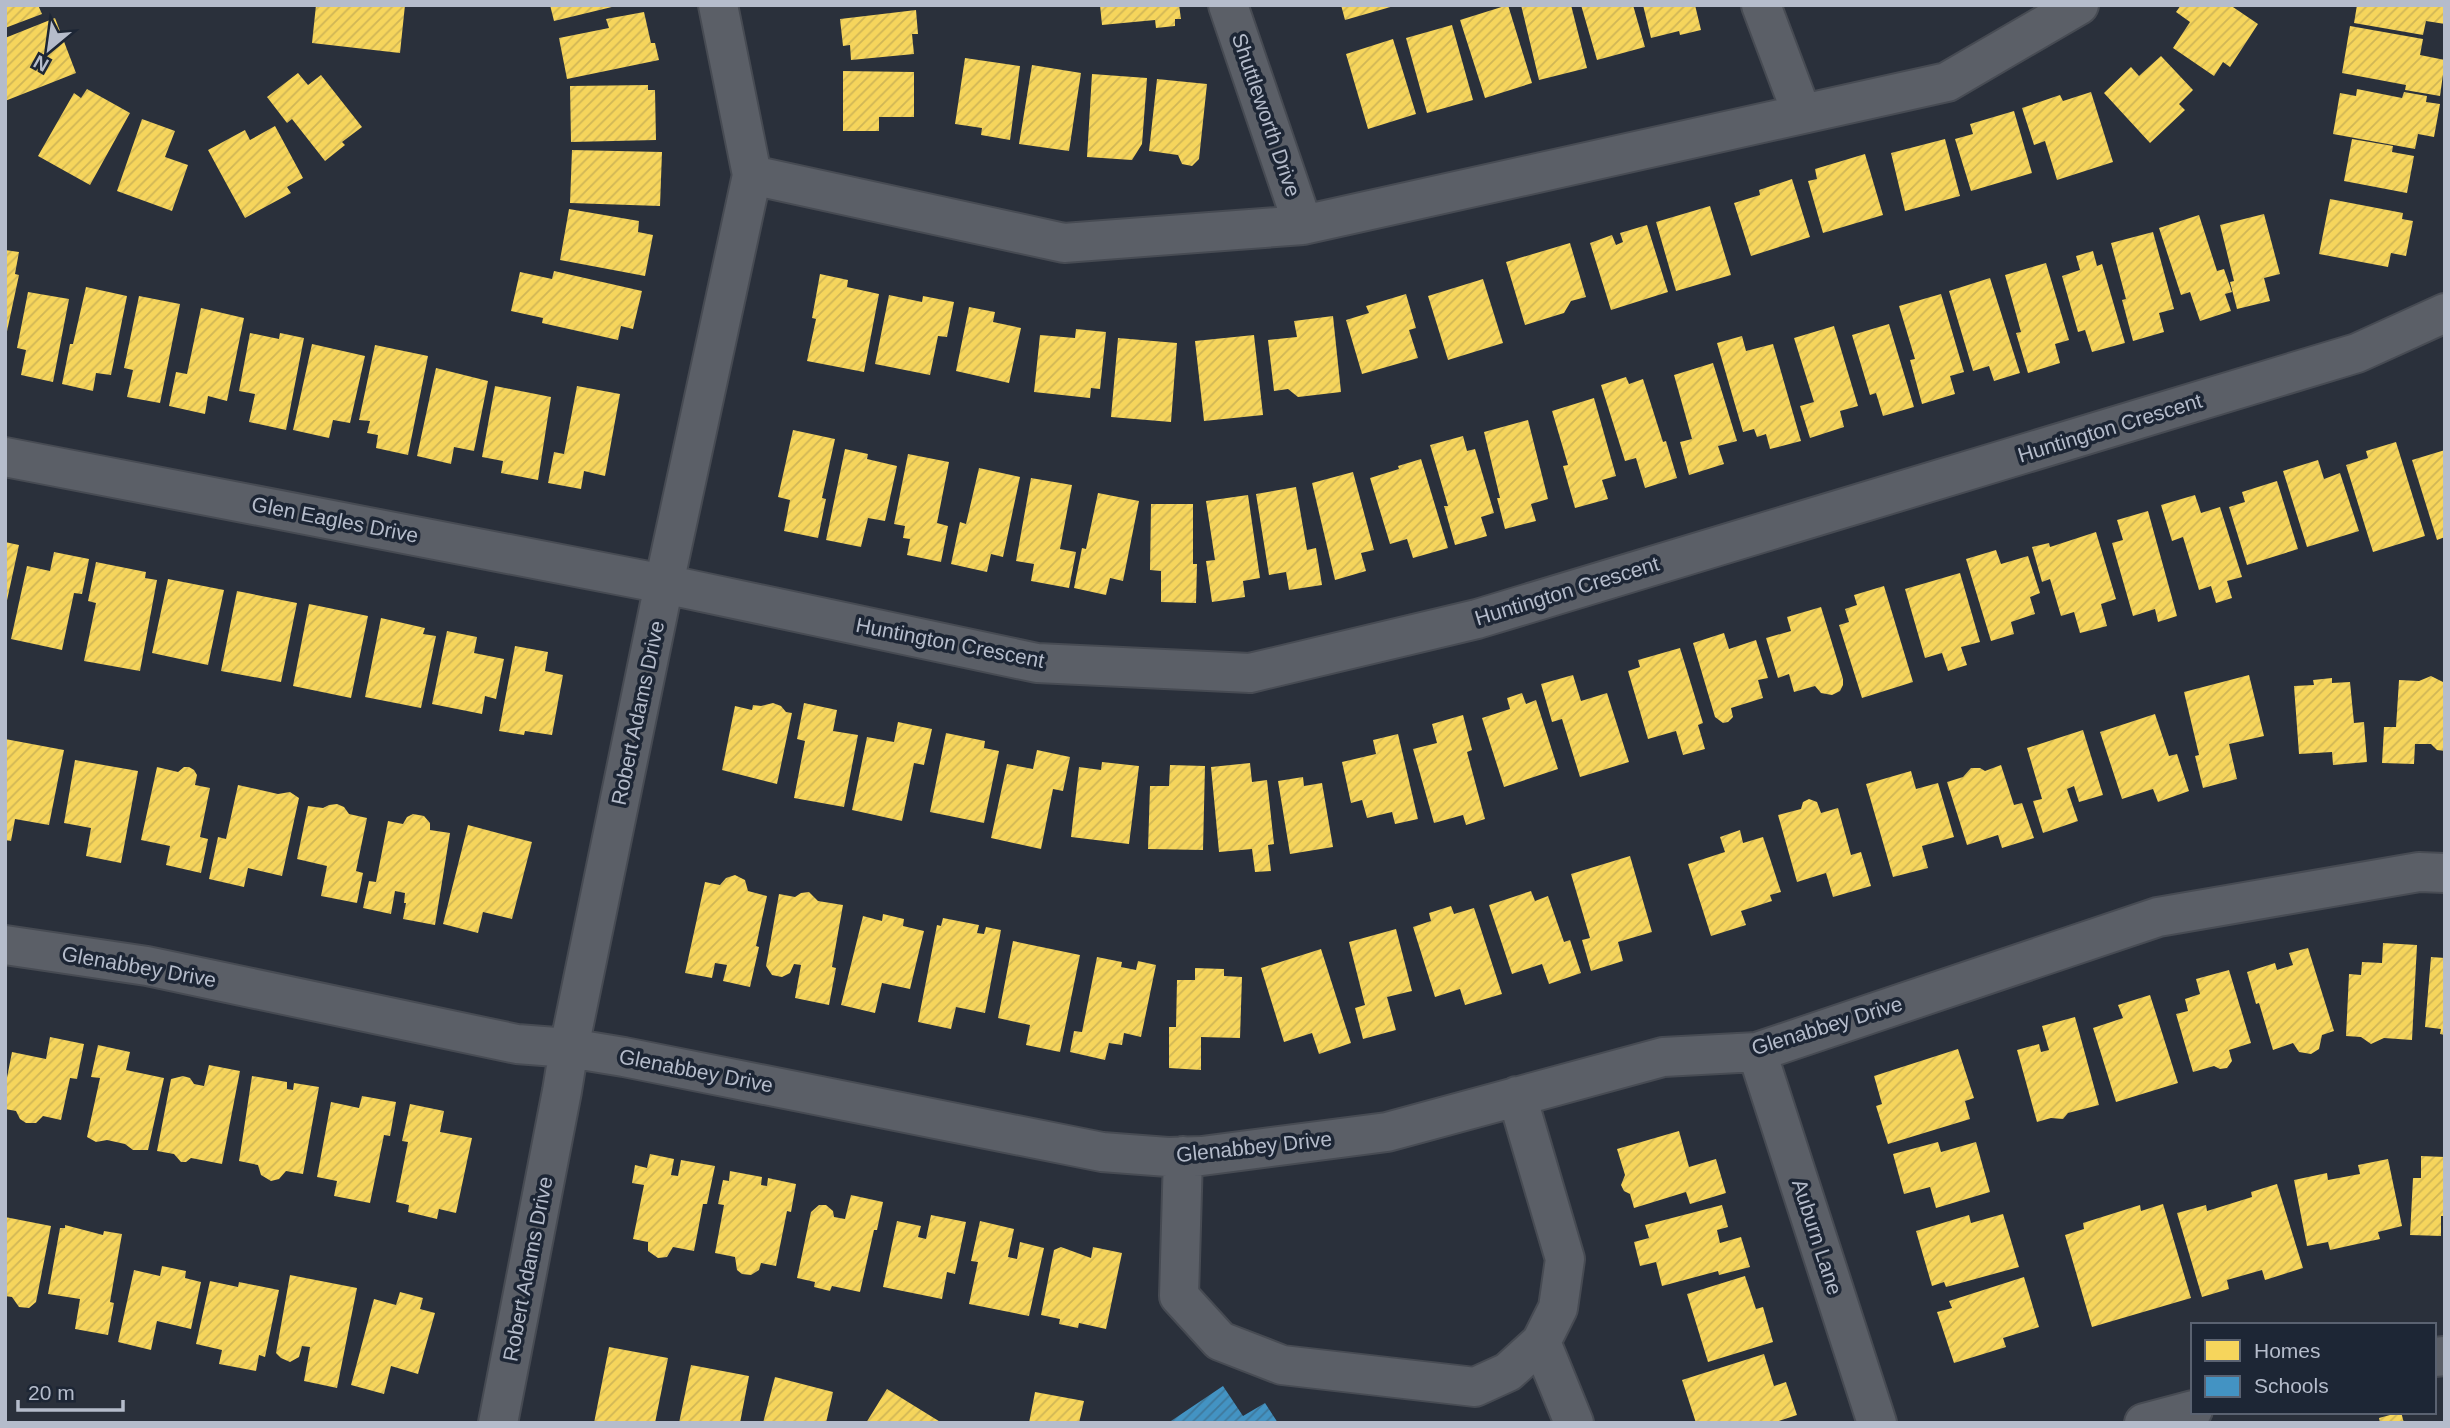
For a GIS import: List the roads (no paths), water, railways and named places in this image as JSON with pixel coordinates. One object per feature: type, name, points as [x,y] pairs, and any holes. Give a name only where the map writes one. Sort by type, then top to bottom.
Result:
[{"type":"street","name":"Robert Adams Drive","points":[[498,1423],[569,1048],[664,584],[752,175],[718,5]]},
{"type":"street","name":"Shuttleworth Drive","points":[[1228,5],[1303,225]]},
{"type":"street","points":[[1761,5],[1802,114]]},
{"type":"street","points":[[752,175],[1064,243],[1303,225],[1947,82],[2079,5]]},
{"type":"street","name":"Huntington Crescent","points":[[664,584],[1037,663],[1250,674],[1476,619],[2357,354],[2445,313]]},
{"type":"street","name":"Glen Eagles Drive","points":[[5,457],[664,584]]},
{"type":"street","name":"Glenabbey Drive","points":[[5,945],[147,966],[517,1044],[569,1048],[694,1070],[1102,1152],[1168,1157],[1202,1156],[1387,1132],[1663,1057],[1757,1052],[2158,917],[2419,872],[2445,873]]},
{"type":"street","name":"Auburn Lane","points":[[1757,1052],[1877,1423]]},
{"type":"street","points":[[1183,1156],[1179,1296],[1220,1340],[1282,1365],[1475,1387],[1508,1372],[1541,1342],[1558,1308],[1565,1259],[1517,1097]]},
{"type":"street","points":[[1541,1342],[1574,1423]]},
{"type":"street","points":[[2144,1423],[2191,1411]]}]
